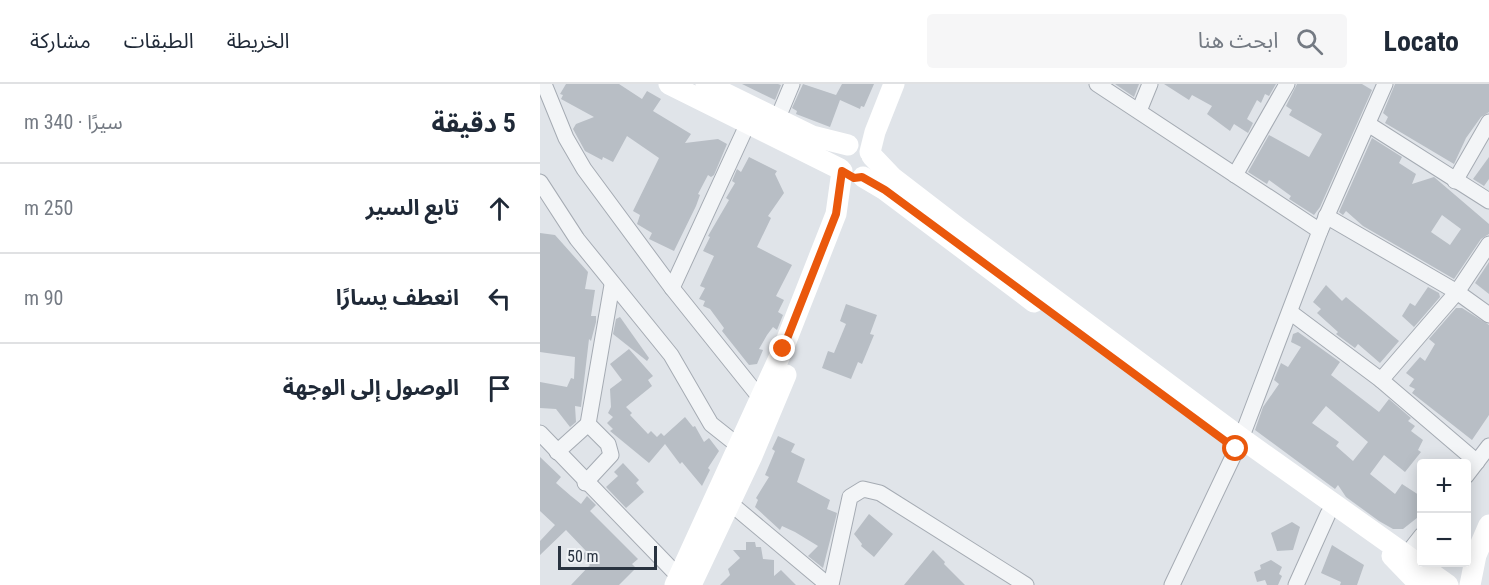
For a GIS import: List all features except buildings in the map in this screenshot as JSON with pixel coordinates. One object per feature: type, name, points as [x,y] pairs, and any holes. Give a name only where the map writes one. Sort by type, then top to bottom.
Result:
[{"type":"street","points":[[544,84],[566,138],[584,169],[672,288],[767,404]]},
{"type":"street","points":[[669,84],[885,190],[1239,443],[1407,554],[1449,585],[1476,555]]},
{"type":"street","points":[[706,84],[812,136],[860,149],[892,177],[1329,514],[1388,552],[1420,585]]},
{"type":"street","points":[[777,120],[792,84]]},
{"type":"street","points":[[851,174],[871,168],[860,149],[866,126],[884,84]]},
{"type":"street","points":[[683,583],[730,503],[851,174],[840,153],[860,149],[875,132],[894,84]]},
{"type":"street","points":[[1097,84],[1320,231]]},
{"type":"street","points":[[1139,111],[1150,84]]},
{"type":"street","points":[[1235,175],[1287,84]]},
{"type":"street","points":[[1172,585],[1239,443],[1326,216],[1385,84]]},
{"type":"street","points":[[1455,181],[1489,122]]},
{"type":"street","points":[[672,288],[748,123]]},
{"type":"street","points":[[1368,124],[1489,201]]},
{"type":"street","points":[[540,182],[577,240],[671,355],[711,424],[740,447]]},
{"type":"street","points":[[1326,216],[1457,292],[1489,315]]},
{"type":"street","points":[[1381,380],[1457,292],[1489,244]]},
{"type":"street","points":[[557,452],[588,424],[612,285]]},
{"type":"street","points":[[1290,312],[1381,380],[1477,462]]},
{"type":"street","points":[[683,583],[740,447],[767,404]]},
{"type":"street","points":[[585,483],[611,455],[608,444],[588,424]]},
{"type":"street","points":[[540,433],[585,483],[683,583]]},
{"type":"street","points":[[1471,470],[1489,446]]},
{"type":"street","points":[[730,503],[829,585],[850,497],[863,489],[880,493],[1024,585]]},
{"type":"street","points":[[1296,585],[1329,514]]},
{"type":"street","points":[[1470,585],[1476,555],[1489,525]]},
{"type":"street","points":[[1407,554],[1417,541]]},
{"type":"route","points":[[783,349],[836,214],[842,171],[848,177],[862,177],[885,190],[949,240],[1236,449]]}]
